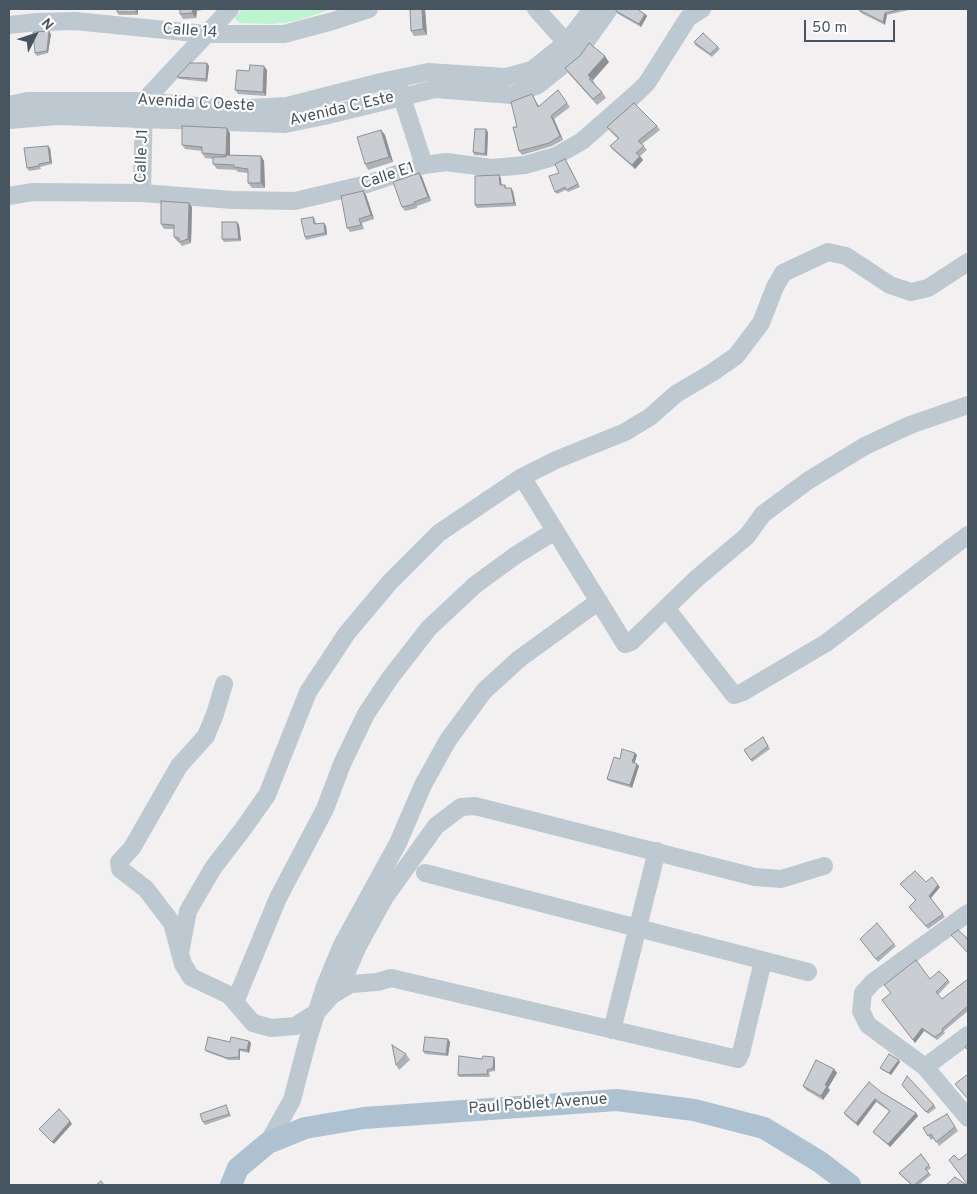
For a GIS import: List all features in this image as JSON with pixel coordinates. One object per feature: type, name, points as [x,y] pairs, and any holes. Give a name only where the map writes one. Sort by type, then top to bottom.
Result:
[{"type":"main road","name":"Paul Poblet Avenue","points":[[231,1185],[238,1168],[268,1143],[305,1128],[364,1118],[617,1100],[694,1110],[764,1128],[820,1162],[850,1185]]},
{"type":"street","points":[[144,101],[230,9]]},
{"type":"street","name":"Calle 14","points":[[9,25],[75,21],[205,34],[284,34],[369,9]]},
{"type":"street","points":[[536,9],[572,48]]},
{"type":"street","name":"Avenida C Oeste","points":[[9,105],[27,100],[144,101],[230,109],[287,106],[428,72],[506,78],[532,70],[572,48],[592,9]]},
{"type":"street","name":"Avenida C Este","points":[[9,120],[57,116],[285,124],[435,89],[512,95],[538,85],[609,9]]},
{"type":"street","name":"Calle E1","points":[[9,196],[33,192],[142,193],[233,200],[295,201],[367,184],[424,165],[446,162],[492,168],[525,165],[556,156],[582,141],[647,83],[688,18],[702,9]]},
{"type":"street","points":[[396,79],[424,165]]},
{"type":"street","name":"Calle J1","points":[[142,193],[144,101]]},
{"type":"street","points":[[180,952],[188,911],[213,868],[268,795],[308,692],[347,633],[390,582],[439,533],[522,478],[556,460],[625,432],[650,417],[676,394],[714,372],[736,356],[761,323],[775,287],[783,273],[828,252],[846,256],[890,285],[911,292],[928,288],[968,262]]},
{"type":"street","points":[[522,478],[625,644],[631,642],[696,579],[747,536],[762,514],[809,480],[864,446],[910,425],[968,405]]},
{"type":"street","points":[[235,1002],[278,898],[324,809],[342,764],[366,714],[390,678],[429,628],[475,585],[516,555],[555,531]]},
{"type":"street","points":[[666,608],[734,695],[743,692],[826,643],[968,535]]},
{"type":"street","points":[[268,1143],[292,1100],[316,1013],[342,946],[398,844],[423,785],[448,740],[484,691],[519,659],[599,602]]},
{"type":"street","points":[[224,684],[206,736],[179,766],[132,848],[119,862],[120,869],[146,888],[172,923],[183,964],[191,977],[229,995],[253,1022],[271,1028],[295,1026],[316,1013],[332,995],[351,984],[377,982],[391,978],[738,1060],[762,961]]},
{"type":"street","points":[[338,992],[358,946],[386,897],[436,826],[460,807],[475,806],[755,877],[781,879],[824,866]]},
{"type":"street","points":[[612,1030],[657,851]]},
{"type":"street","points":[[425,873],[808,972]]},
{"type":"street","points":[[968,913],[873,982],[863,994],[861,1011],[868,1025],[925,1067],[968,1118]]},
{"type":"street","points":[[925,1067],[968,1035]]},
{"type":"green space","points":[[242,9],[332,9],[296,21],[272,24],[240,23],[235,17]]},
{"type":"building","points":[[117,9],[136,9],[136,12],[117,12]]},
{"type":"building","points":[[180,9],[193,9],[192,13],[180,14]]},
{"type":"building","points":[[410,9],[422,9],[423,29],[411,31]]},
{"type":"building","points":[[617,9],[637,9],[645,14],[639,24],[616,11]]},
{"type":"building","points":[[858,9],[902,9],[885,13],[883,22]]},
{"type":"building","points":[[49,31],[47,51],[35,53],[33,32]]},
{"type":"building","points":[[703,33],[718,47],[710,54],[694,42]]},
{"type":"building","points":[[589,43],[605,56],[588,75],[591,78],[589,79],[602,92],[593,99],[565,68],[580,56]]},
{"type":"building","points":[[190,63],[207,63],[206,79],[177,77]]},
{"type":"building","points":[[250,65],[264,66],[263,92],[235,90],[237,70],[249,71]]},
{"type":"building","points":[[558,90],[567,103],[551,116],[560,136],[549,143],[519,151],[513,127],[517,127],[511,102],[532,94],[538,107]]},
{"type":"building","points":[[634,103],[657,126],[638,141],[644,146],[636,153],[640,156],[632,165],[610,146],[619,138],[607,127]]},
{"type":"building","points":[[182,126],[227,128],[226,155],[202,153],[202,147],[182,145]]},
{"type":"building","points":[[475,129],[486,129],[485,154],[473,152]]},
{"type":"building","points":[[381,130],[389,157],[365,164],[357,137]]},
{"type":"building","points":[[48,146],[50,162],[27,168],[24,148]]},
{"type":"building","points":[[226,155],[261,156],[261,183],[248,183],[248,169],[234,167],[234,165],[213,164],[213,157],[226,157]]},
{"type":"building","points":[[565,159],[578,184],[566,190],[565,187],[555,192],[549,176],[559,173],[555,164]]},
{"type":"building","points":[[419,173],[428,197],[414,202],[415,204],[402,207],[393,182]]},
{"type":"building","points":[[499,175],[500,185],[505,185],[505,188],[511,188],[514,203],[475,205],[475,176]]},
{"type":"building","points":[[363,191],[371,215],[359,219],[361,225],[347,228],[341,196]]},
{"type":"building","points":[[161,201],[189,203],[188,239],[179,242],[179,238],[174,237],[174,225],[161,224]]},
{"type":"building","points":[[313,217],[314,224],[324,223],[325,233],[305,237],[301,219]]},
{"type":"building","points":[[222,222],[237,222],[239,239],[222,239]]},
{"type":"building","points":[[763,737],[768,746],[751,760],[744,750]]},
{"type":"building","points":[[622,749],[635,753],[632,762],[637,764],[630,785],[607,779],[614,757],[620,759]]},
{"type":"building","points":[[915,871],[926,882],[932,877],[938,885],[929,896],[943,914],[926,926],[909,907],[916,900],[900,884]]},
{"type":"building","points":[[877,923],[894,944],[876,959],[860,939]]},
{"type":"building","points":[[958,930],[968,941],[968,953],[951,935]]},
{"type":"building","points":[[916,960],[930,979],[939,971],[948,980],[936,992],[942,999],[968,979],[968,1006],[935,1037],[922,1028],[913,1040],[882,1000],[891,993],[884,985]]},
{"type":"building","points":[[208,1037],[230,1042],[231,1037],[249,1041],[247,1050],[239,1049],[239,1057],[227,1058],[205,1050]]},
{"type":"building","points":[[425,1037],[448,1039],[446,1054],[423,1051]]},
{"type":"building","points":[[392,1045],[406,1054],[396,1065]]},
{"type":"building","points":[[889,1054],[899,1060],[889,1073],[880,1068]]},
{"type":"building","points":[[459,1056],[482,1059],[483,1056],[494,1057],[493,1068],[487,1070],[488,1074],[458,1075]]},
{"type":"building","points":[[816,1060],[834,1069],[821,1096],[803,1086]]},
{"type":"building","points":[[968,1074],[968,1099],[955,1084]]},
{"type":"building","points":[[907,1076],[934,1105],[926,1112],[902,1085]]},
{"type":"building","points":[[869,1082],[881,1092],[916,1113],[888,1144],[873,1132],[890,1111],[875,1099],[856,1123],[844,1113]]},
{"type":"building","points":[[226,1105],[229,1114],[203,1122],[200,1114]]},
{"type":"building","points":[[59,1109],[70,1121],[52,1142],[39,1129]]},
{"type":"building","points":[[947,1114],[955,1127],[936,1142],[931,1134],[928,1136],[923,1128]]},
{"type":"building","points":[[968,1153],[968,1185],[949,1160],[954,1155],[959,1160]]},
{"type":"building","points":[[921,1154],[929,1165],[925,1169],[929,1173],[912,1185],[899,1173]]},
{"type":"building","points":[[955,1177],[967,1185],[946,1185]]},
{"type":"building","points":[[101,1181],[104,1185],[96,1185]]}]
